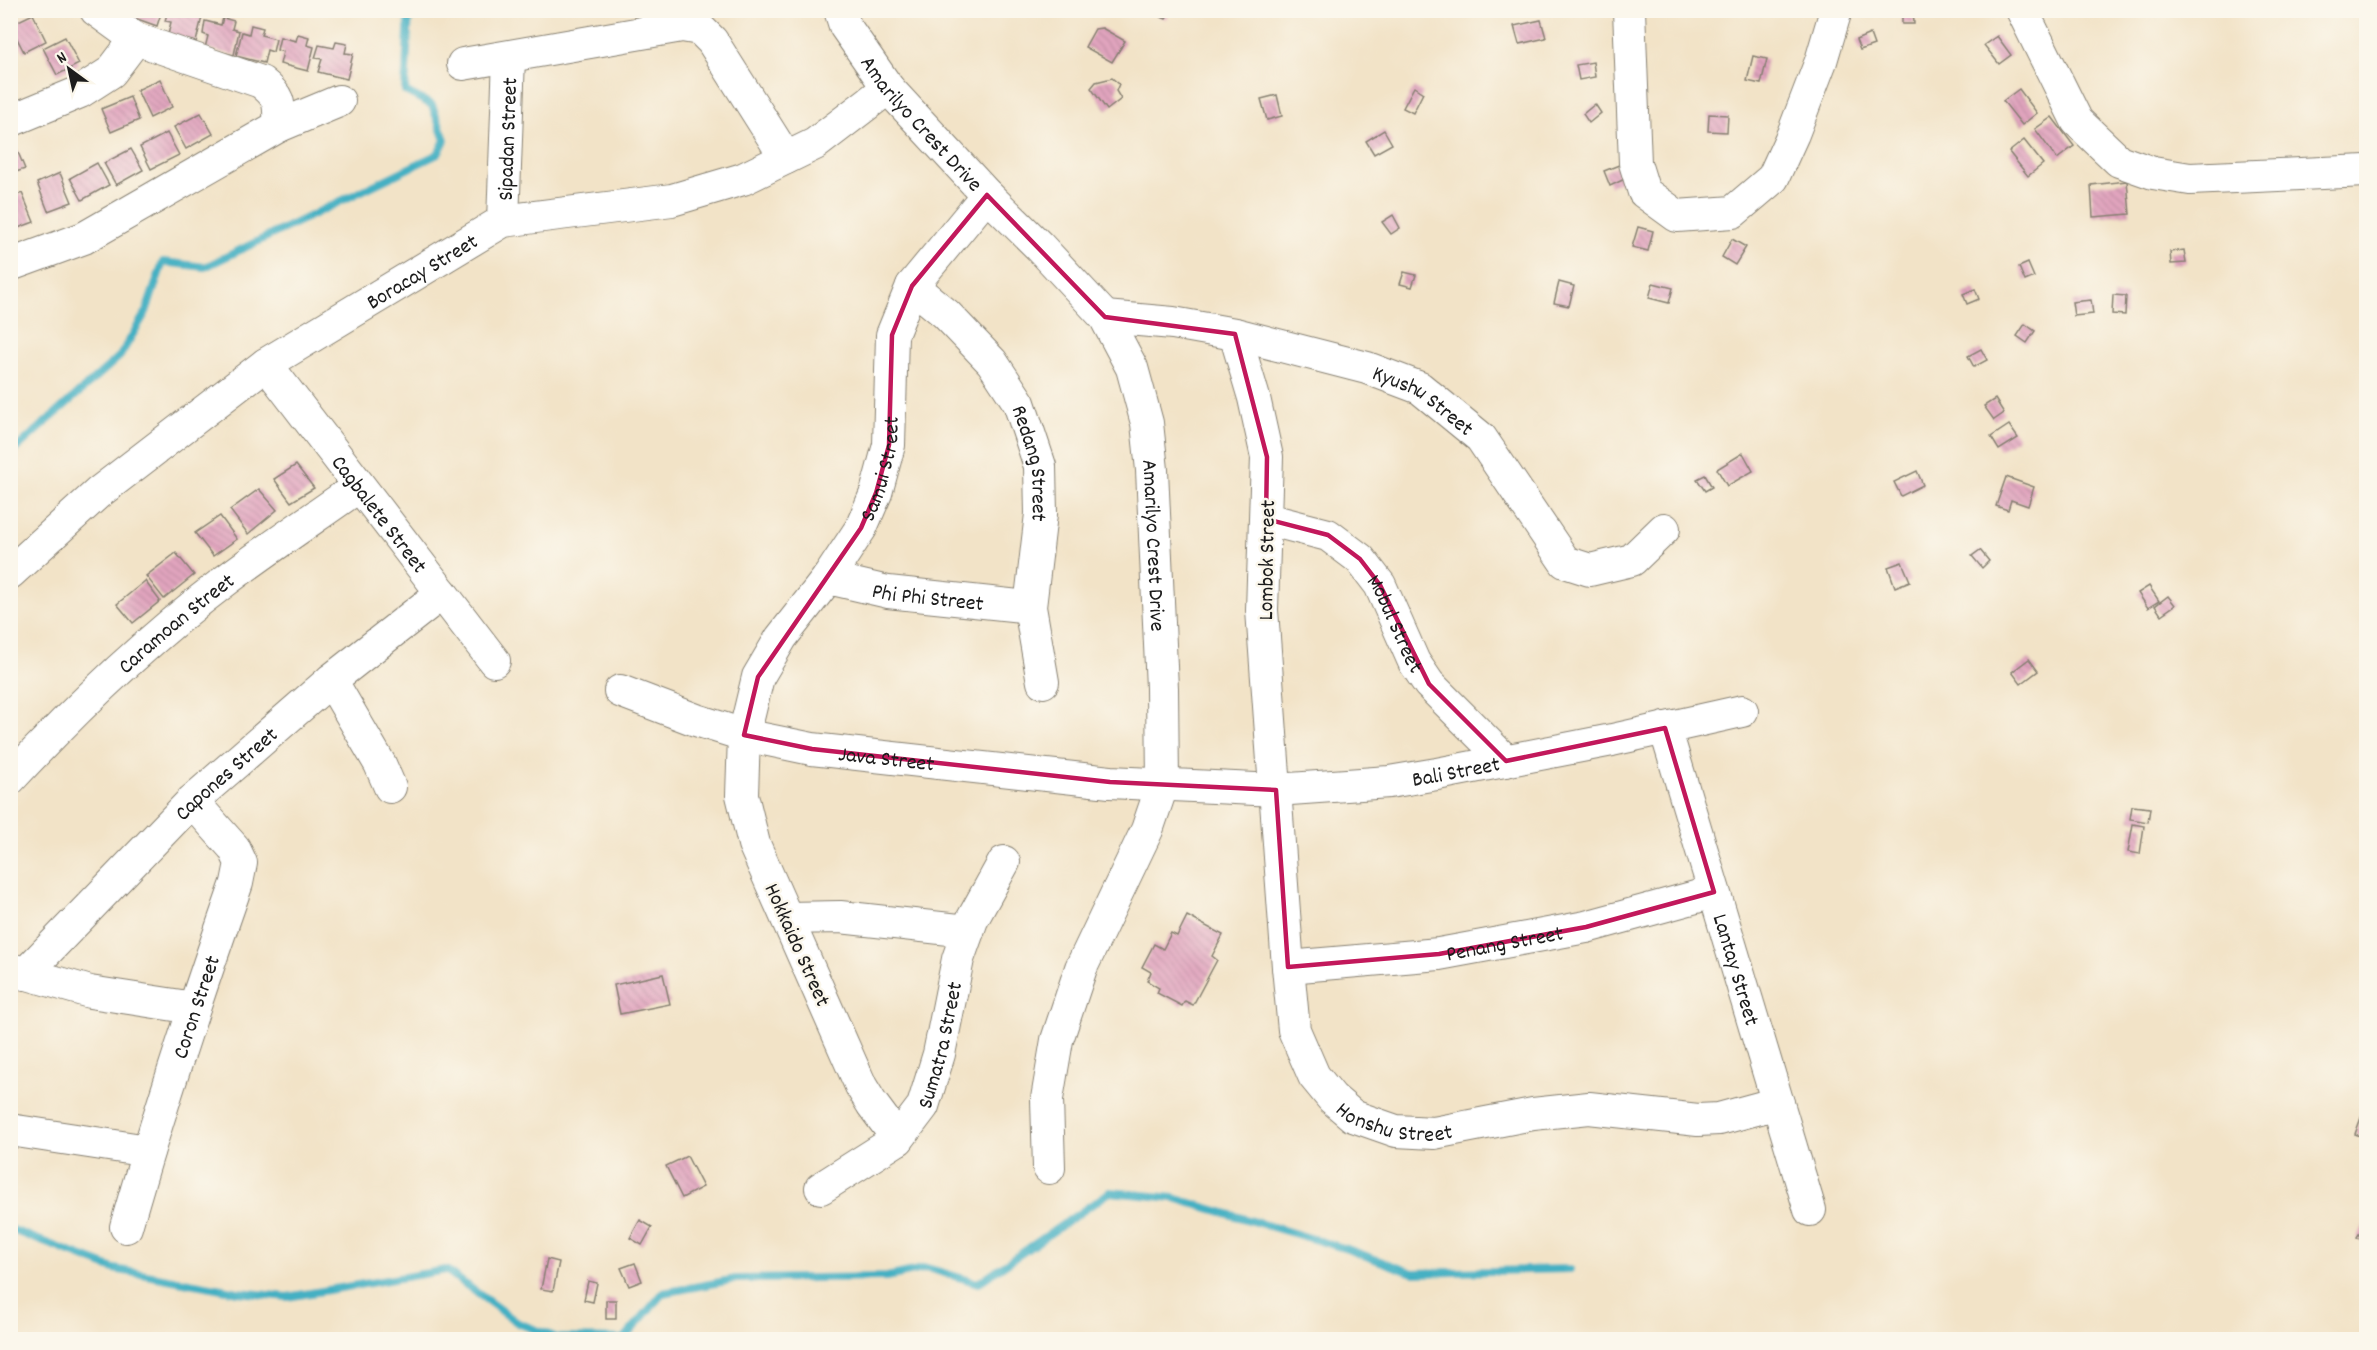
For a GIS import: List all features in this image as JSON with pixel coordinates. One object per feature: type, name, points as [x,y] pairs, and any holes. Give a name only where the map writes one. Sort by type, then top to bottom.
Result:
[{"type":"street","points":[[96,10],[136,39],[261,82],[275,93],[280,108],[279,126]]},
{"type":"street","name":"Amarilyo Crest Drive","points":[[840,10],[845,26],[888,88],[987,195],[1040,246],[1105,318],[1132,368],[1147,423],[1152,470],[1162,688],[1162,783],[1147,830],[1081,968],[1057,1040],[1047,1099],[1049,1168]]},
{"type":"street","points":[[1629,10],[1635,163],[1644,192],[1677,216],[1733,212],[1773,178],[1793,134],[1821,61],[1836,10]]},
{"type":"street","points":[[2022,10],[2077,121],[2119,161],[2153,173],[2190,179],[2367,171]]},
{"type":"street","name":"Sipadan Street","points":[[463,64],[682,26],[700,29],[712,41],[786,158]]},
{"type":"street","points":[[10,121],[80,92],[111,72],[136,39]]},
{"type":"street","name":"Sipadan Street","points":[[503,220],[509,57]]},
{"type":"street","name":"Boracay Street","points":[[10,573],[99,494],[266,364],[503,220],[672,200],[743,179],[815,144],[888,88]]},
{"type":"street","points":[[10,265],[84,238],[279,126],[339,101]]},
{"type":"street","name":"Samui Street","points":[[744,735],[758,677],[781,638],[828,578],[861,528],[876,493],[889,445],[892,335],[912,286],[987,195]]},
{"type":"street","name":"Redang Street","points":[[912,286],[946,314],[992,362],[1019,403],[1040,466],[1041,514],[1030,607],[1043,682]]},
{"type":"street","name":"Kyushu Street","points":[[1105,318],[1173,322],[1235,334],[1367,368],[1420,388],[1480,438],[1565,562],[1590,570],[1632,560],[1664,530]]},
{"type":"street","name":"Lombok Street","points":[[1235,334],[1254,398],[1267,457],[1262,610],[1276,790]]},
{"type":"street","name":"Cagbalete Street","points":[[266,364],[494,661]]},
{"type":"street","name":"Caramoan Street","points":[[10,779],[56,729],[147,645],[224,582],[359,486]]},
{"type":"street","name":"Mobul Street","points":[[1266,519],[1328,535],[1360,559],[1380,585],[1414,662],[1429,684],[1506,761]]},
{"type":"street","name":"Phi Phi Street","points":[[828,578],[888,592],[1030,607]]},
{"type":"street","name":"Capones Street","points":[[18,972],[192,801],[331,680],[442,593]]},
{"type":"street","points":[[331,680],[374,754],[390,787]]},
{"type":"street","name":"Java Street","points":[[620,691],[696,720],[744,735],[812,749],[1110,782],[1162,783]]},
{"type":"street","name":"Bali Street","points":[[1162,783],[1276,790],[1389,782],[1506,761],[1742,711]]},
{"type":"street","name":"Lantay Street","points":[[1665,728],[1810,1209]]},
{"type":"street","name":"Hokkaido Street","points":[[744,735],[742,795],[754,844],[861,1086],[898,1139]]},
{"type":"street","name":"Honshu Street","points":[[1276,790],[1294,1030],[1314,1076],[1332,1098],[1353,1116],[1396,1131],[1434,1133],[1533,1114],[1589,1108],[1698,1120],[1719,1119],[1778,1103]]},
{"type":"street","name":"Coron Street","points":[[126,1227],[148,1151],[242,863],[234,848],[192,801]]},
{"type":"street","name":"Sumatra Street","points":[[821,1188],[898,1139],[923,1106],[939,1054],[958,959],[972,920],[1004,862]]},
{"type":"street","name":"Penang Street","points":[[1288,967],[1439,954],[1586,927],[1714,892]]},
{"type":"street","points":[[787,918],[840,917],[968,931]]},
{"type":"street","points":[[18,972],[90,992],[194,1008]]},
{"type":"street","points":[[10,1130],[148,1151]]},
{"type":"highlighted area","points":[[987,195],[1105,317],[1235,334],[1267,457],[1266,519],[1328,535],[1360,559],[1380,585],[1429,684],[1506,761],[1665,728],[1714,892],[1586,927],[1439,954],[1288,967],[1276,790],[1110,782],[812,749],[744,735],[758,677],[861,528],[876,493],[889,445],[892,335],[912,286]]},
{"type":"building","points":[[131,10],[162,10],[157,26],[129,16]]},
{"type":"building","points":[[168,10],[196,10],[195,16],[202,17],[196,42],[168,35],[171,22],[165,21]]},
{"type":"building","points":[[1149,10],[1169,10],[1166,19]]},
{"type":"building","points":[[1902,10],[1913,10],[1914,24],[1902,24]]},
{"type":"building","points":[[33,14],[46,41],[24,52],[10,25]]},
{"type":"building","points":[[223,18],[234,21],[232,29],[239,31],[234,55],[205,48],[208,36],[203,34],[205,21],[221,25]]},
{"type":"building","points":[[1541,20],[1546,38],[1519,44],[1514,26]]},
{"type":"building","points":[[251,25],[263,28],[261,35],[276,39],[273,52],[267,50],[264,63],[236,56],[242,32],[249,34]]},
{"type":"building","points":[[1102,28],[1125,41],[1112,62],[1085,47],[1095,29]]},
{"type":"building","points":[[298,34],[309,37],[307,45],[314,47],[308,71],[280,64],[283,52],[277,50],[280,37],[296,41]]},
{"type":"building","points":[[1870,34],[1874,45],[1860,50],[1856,40]]},
{"type":"building","points":[[1997,36],[2011,55],[1999,64],[1984,45]]},
{"type":"building","points":[[65,37],[79,64],[57,75],[43,48]]},
{"type":"building","points":[[336,42],[347,44],[345,53],[353,54],[347,79],[318,72],[322,59],[315,58],[319,45],[334,48]]},
{"type":"building","points":[[1753,56],[1767,59],[1761,84],[1747,81]]},
{"type":"building","points":[[1593,62],[1595,77],[1579,80],[1576,65]]},
{"type":"building","points":[[1112,78],[1119,84],[1116,91],[1121,99],[1107,110],[1091,88],[1096,82]]},
{"type":"building","points":[[160,79],[172,107],[150,118],[137,90]]},
{"type":"building","points":[[1414,87],[1423,93],[1413,113],[1403,108]]},
{"type":"building","points":[[2019,89],[2037,113],[2022,125],[2003,101]]},
{"type":"building","points":[[1277,95],[1282,116],[1267,120],[1261,99]]},
{"type":"building","points":[[130,97],[139,120],[111,132],[101,109]]},
{"type":"building","points":[[1595,104],[1601,113],[1589,123],[1583,114]]},
{"type":"building","points":[[201,113],[213,134],[186,149],[174,127]]},
{"type":"building","points":[[1709,114],[1728,115],[1727,132],[1708,131]]},
{"type":"building","points":[[2052,117],[2074,146],[2057,159],[2035,129]]},
{"type":"building","points":[[1384,130],[1392,144],[1374,154],[1366,141]]},
{"type":"building","points":[[167,133],[179,155],[151,169],[140,147]]},
{"type":"building","points":[[2024,140],[2043,164],[2028,176],[2009,152]]},
{"type":"building","points":[[15,145],[25,169],[10,174],[10,147]]},
{"type":"building","points":[[131,149],[143,170],[116,185],[104,163]]},
{"type":"building","points":[[97,163],[109,185],[82,200],[70,178]]},
{"type":"building","points":[[1624,163],[1629,177],[1610,186],[1604,171]]},
{"type":"building","points":[[60,173],[72,202],[48,211],[37,183]]},
{"type":"building","points":[[2127,181],[2130,214],[2093,217],[2091,185]]},
{"type":"building","points":[[22,193],[34,222],[10,231],[10,198]]},
{"type":"building","points":[[1393,215],[1400,228],[1391,234],[1382,222]]},
{"type":"building","points":[[1638,227],[1653,231],[1648,251],[1632,247]]},
{"type":"building","points":[[1732,239],[1746,247],[1735,265],[1722,257]]},
{"type":"building","points":[[2184,250],[2186,263],[2171,264],[2170,252]]},
{"type":"building","points":[[2028,263],[2034,277],[2025,281],[2019,267]]},
{"type":"building","points":[[1404,272],[1416,275],[1412,287],[1400,284]]},
{"type":"building","points":[[1559,282],[1574,286],[1569,306],[1554,303]]},
{"type":"building","points":[[1653,283],[1673,288],[1669,303],[1649,298]]},
{"type":"building","points":[[1975,289],[1979,299],[1967,304],[1963,294]]},
{"type":"building","points":[[2113,295],[2126,296],[2125,315],[2112,314]]},
{"type":"building","points":[[2091,300],[2093,314],[2074,316],[2072,302]]},
{"type":"building","points":[[2025,324],[2035,331],[2027,343],[2017,336]]},
{"type":"building","points":[[1981,349],[1987,360],[1974,367],[1968,356]]},
{"type":"building","points":[[1995,399],[2004,413],[1994,420],[1984,406]]},
{"type":"building","points":[[2009,425],[2018,438],[1999,450],[1991,437]]},
{"type":"building","points":[[1743,453],[1753,471],[1727,486],[1717,469]]},
{"type":"building","points":[[296,465],[314,488],[291,502],[274,479]]},
{"type":"building","points":[[1917,471],[1923,485],[1901,496],[1894,482]]},
{"type":"building","points":[[1705,475],[1712,487],[1705,491],[1697,479]]},
{"type":"building","points":[[2006,477],[2034,487],[2028,506],[2011,500],[2008,510],[1996,506]]},
{"type":"building","points":[[259,489],[277,510],[248,534],[230,510]]},
{"type":"building","points":[[220,516],[237,539],[213,556],[195,533]]},
{"type":"building","points":[[1980,550],[1989,561],[1982,568],[1972,556]]},
{"type":"building","points":[[176,553],[194,575],[164,599],[146,576]]},
{"type":"building","points":[[1902,562],[1910,581],[1895,587],[1888,567]]},
{"type":"building","points":[[145,581],[160,601],[133,623],[117,604]]},
{"type":"building","points":[[2149,586],[2159,601],[2148,608],[2138,593]]},
{"type":"building","points":[[2168,596],[2175,605],[2161,615],[2155,606]]},
{"type":"building","points":[[2029,659],[2038,671],[2021,684],[2012,672]]},
{"type":"building","points":[[2132,806],[2150,808],[2148,822],[2130,819]]},
{"type":"building","points":[[2133,824],[2144,826],[2140,854],[2128,852]]},
{"type":"building","points":[[1187,916],[1223,935],[1212,956],[1217,960],[1193,1005],[1185,1001],[1182,1006],[1157,993],[1159,988],[1147,981],[1151,972],[1142,967],[1154,944],[1163,949],[1171,933],[1177,936]]},
{"type":"building","points":[[663,974],[670,1004],[620,1014],[614,985]]},
{"type":"building","points":[[2362,1115],[2366,1117],[2366,1138],[2355,1134]]},
{"type":"building","points":[[687,1156],[703,1187],[682,1198],[666,1166]]},
{"type":"building","points":[[640,1220],[652,1227],[642,1245],[630,1238]]},
{"type":"building","points":[[2364,1226],[2366,1228],[2366,1244],[2357,1237]]},
{"type":"building","points":[[547,1259],[559,1262],[553,1291],[541,1289]]},
{"type":"building","points":[[635,1263],[642,1281],[629,1286],[621,1268]]},
{"type":"building","points":[[588,1281],[597,1283],[593,1302],[584,1300]]},
{"type":"building","points":[[606,1300],[616,1300],[616,1319],[606,1319]]},
{"type":"waterway","points":[[10,454],[120,356],[146,312],[163,262],[205,267],[438,154],[445,140],[432,105],[405,91],[409,10]]},
{"type":"waterway","points":[[10,1229],[114,1269],[238,1292],[287,1297],[446,1270],[518,1323],[557,1338],[624,1339],[663,1293],[736,1279],[887,1277],[927,1268],[978,1283],[1110,1192],[1174,1198],[1347,1249],[1413,1273],[1570,1269]]}]
